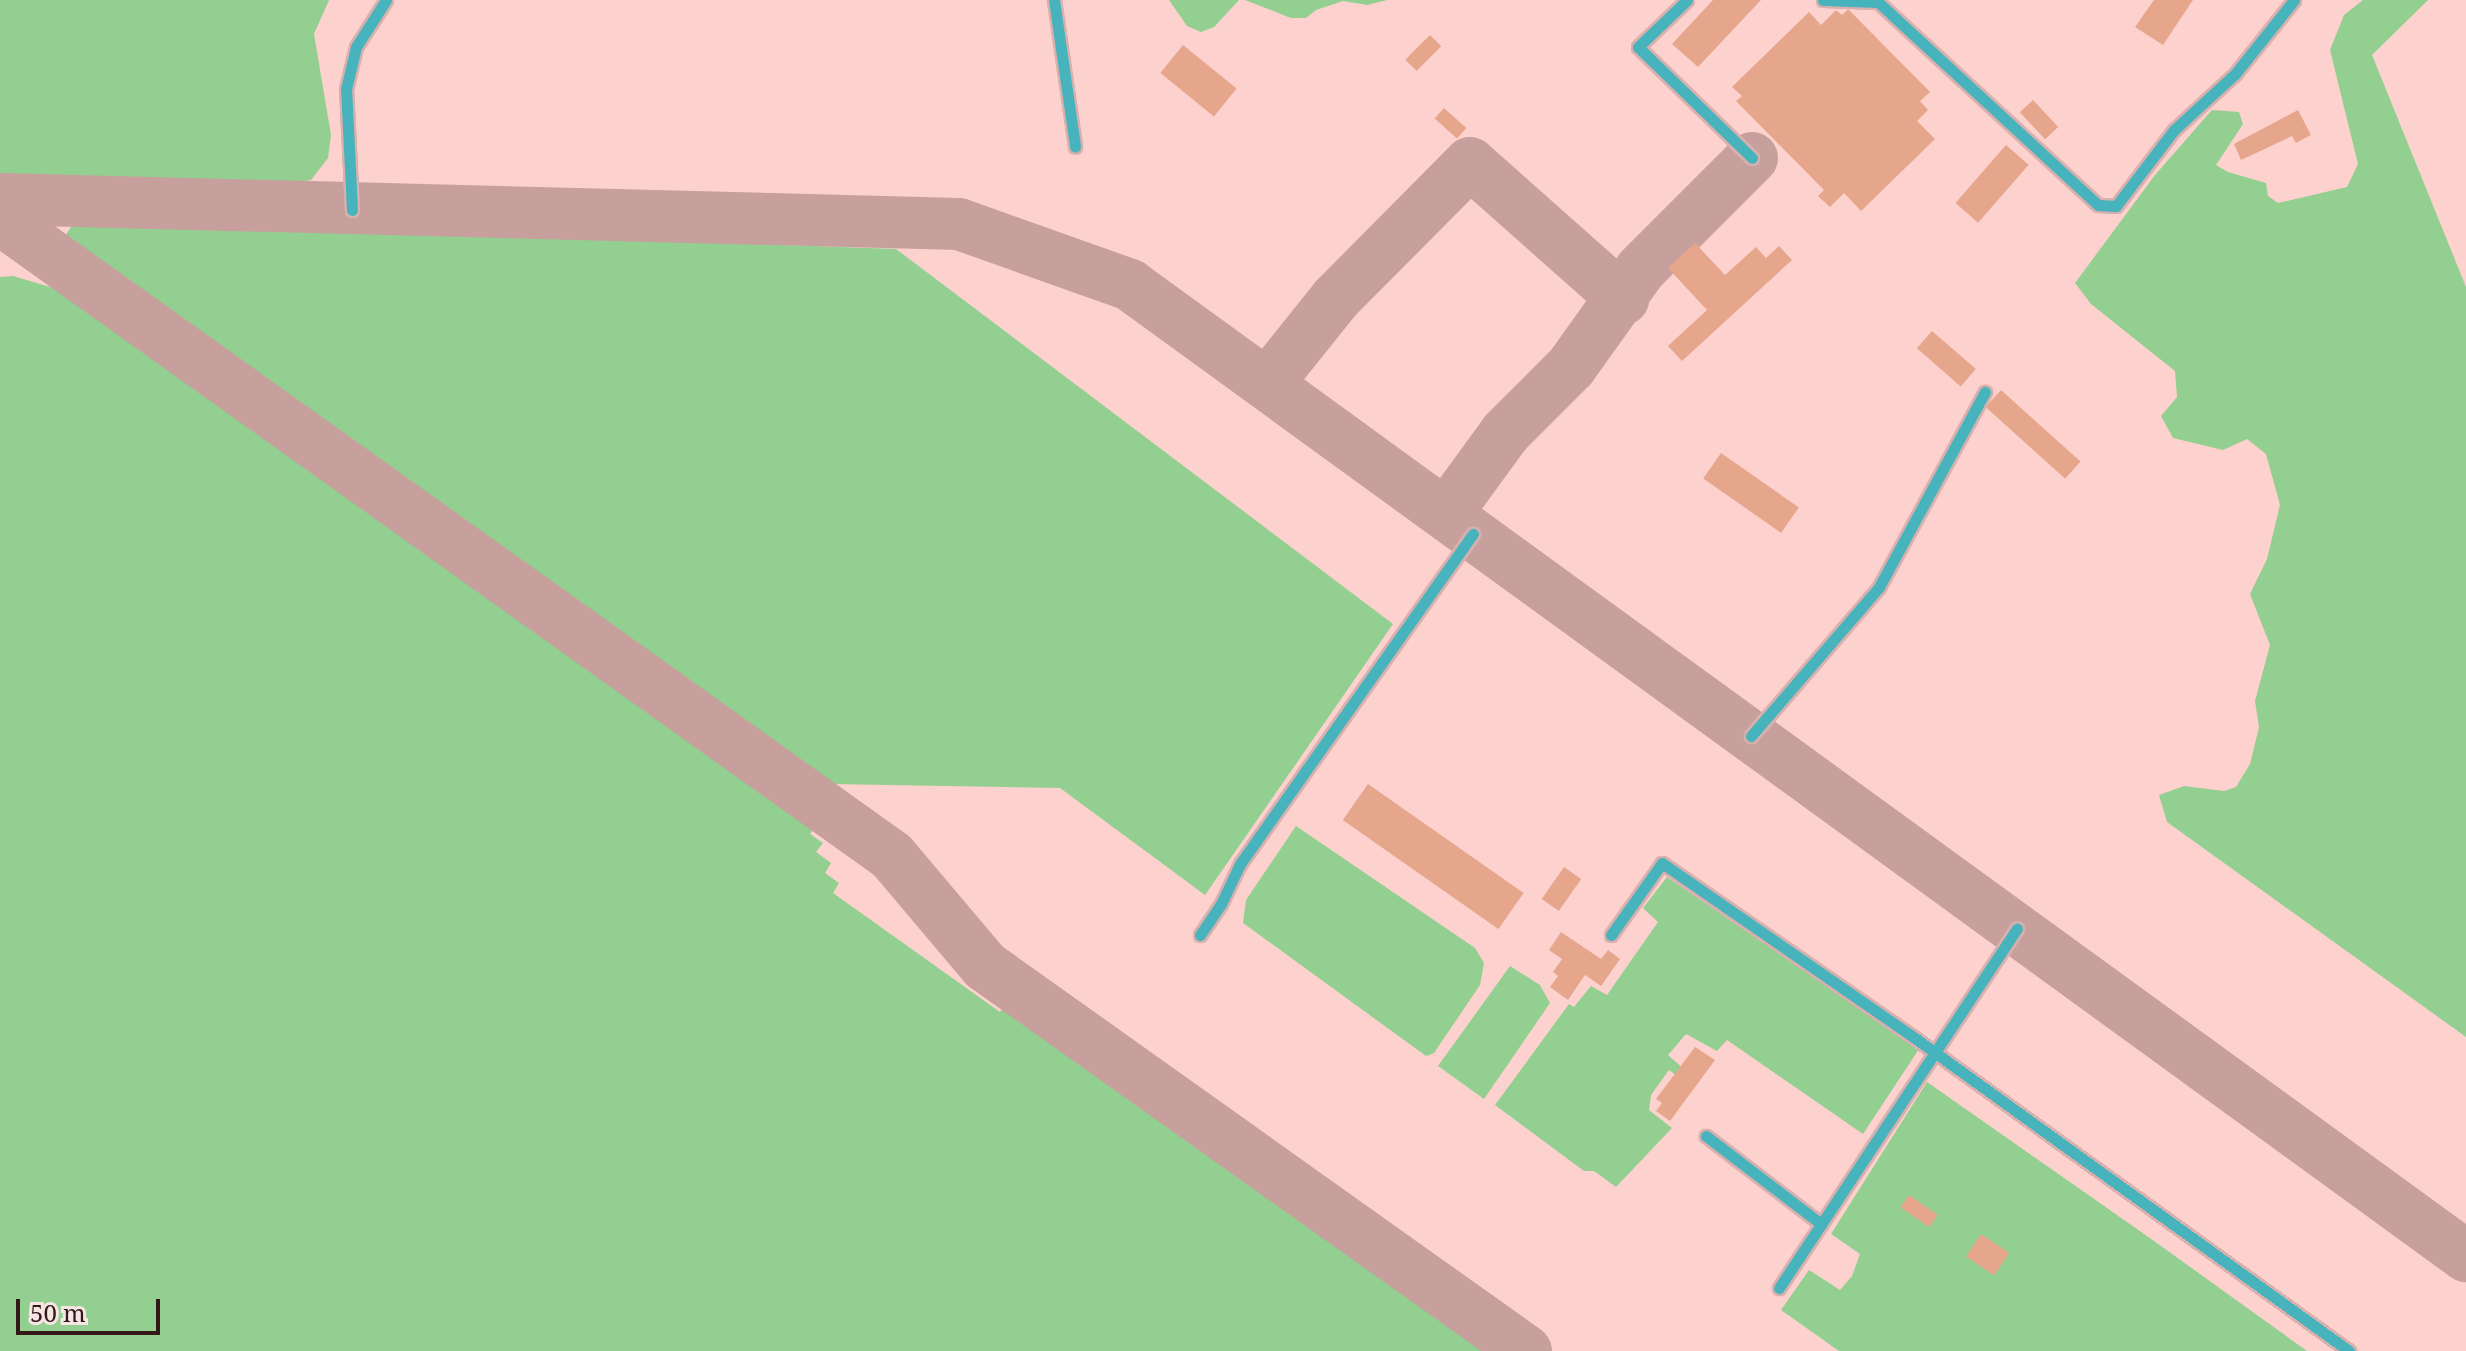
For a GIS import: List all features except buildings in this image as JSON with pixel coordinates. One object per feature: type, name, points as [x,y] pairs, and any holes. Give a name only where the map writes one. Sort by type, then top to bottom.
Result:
[{"type":"lane","points":[[352,210],[346,89],[356,47],[386,0]]},
{"type":"lane","points":[[1054,0],[1075,146]]},
{"type":"lane","points":[[1687,0],[1638,47],[1752,158]]},
{"type":"lane","points":[[1823,0],[1878,2],[2098,205],[2116,206],[2174,130],[2235,74],[2294,0]]},
{"type":"lane","points":[[1751,736],[1879,587],[1985,392]]},
{"type":"lane","points":[[1200,935],[1221,904],[1240,864],[1473,534]]},
{"type":"lane","points":[[1611,935],[1662,863],[1934,1051],[2349,1351]]},
{"type":"lane","points":[[1779,1288],[2017,929]]},
{"type":"lane","points":[[1706,1136],[1821,1224]]},
{"type":"green space","points":[[0,0],[329,0],[314,34],[331,135],[328,158],[311,180],[282,185],[0,174]]},
{"type":"green space","points":[[1169,0],[1239,0],[1214,27],[1201,32],[1187,26]]},
{"type":"green space","points":[[1245,0],[1387,0],[1367,5],[1343,1],[1316,10],[1306,18],[1291,18]]},
{"type":"green space","points":[[2363,0],[2428,0],[2372,55],[2466,287],[2466,1037],[2167,822],[2159,795],[2184,786],[2224,791],[2236,787],[2250,764],[2259,727],[2255,701],[2270,645],[2250,594],[2267,559],[2280,505],[2266,454],[2247,439],[2223,450],[2173,438],[2161,416],[2177,397],[2175,371],[2091,304],[2075,283],[2155,175],[2212,110],[2239,112],[2243,124],[2216,165],[2228,172],[2266,183],[2268,196],[2278,203],[2347,187],[2358,164],[2330,50],[2344,15]]},
{"type":"green space","points":[[95,220],[896,249],[1393,624],[1205,895],[1060,788],[830,784],[63,239],[71,227]]},
{"type":"green space","points":[[13,276],[67,292],[816,826],[810,834],[823,843],[816,852],[831,863],[825,873],[839,883],[833,893],[1000,1012],[1010,999],[1503,1351],[0,1351],[0,277]]},
{"type":"green space","points":[[1296,826],[1475,948],[1484,963],[1480,985],[1434,1053],[1426,1056],[1243,923],[1246,900]]},
{"type":"green space","points":[[1667,877],[1919,1049],[1863,1134],[1727,1040],[1717,1051],[1686,1034],[1668,1055],[1696,1080],[1690,1086],[1669,1070],[1651,1095],[1649,1110],[1672,1128],[1616,1187],[1594,1171],[1584,1171],[1495,1105],[1569,1004],[1574,1007],[1591,986],[1607,995],[1658,922],[1643,908]]},
{"type":"green space","points":[[1510,966],[1540,985],[1550,1003],[1484,1099],[1438,1066]]},
{"type":"green space","points":[[1927,1082],[2307,1351],[1839,1351],[1781,1310],[1809,1270],[1840,1290],[1852,1276],[1860,1254],[1831,1234]]},
{"type":"taxiway","points":[[1446,514],[1505,433],[1571,367],[1641,269],[1752,158]]},
{"type":"taxiway","points":[[1267,384],[1336,298],[1470,163],[1623,299]]},
{"type":"taxiway","points":[[0,199],[959,224],[1130,285],[2466,1256]]},
{"type":"taxiway","points":[[0,219],[892,856],[985,966],[1526,1351]]}]
